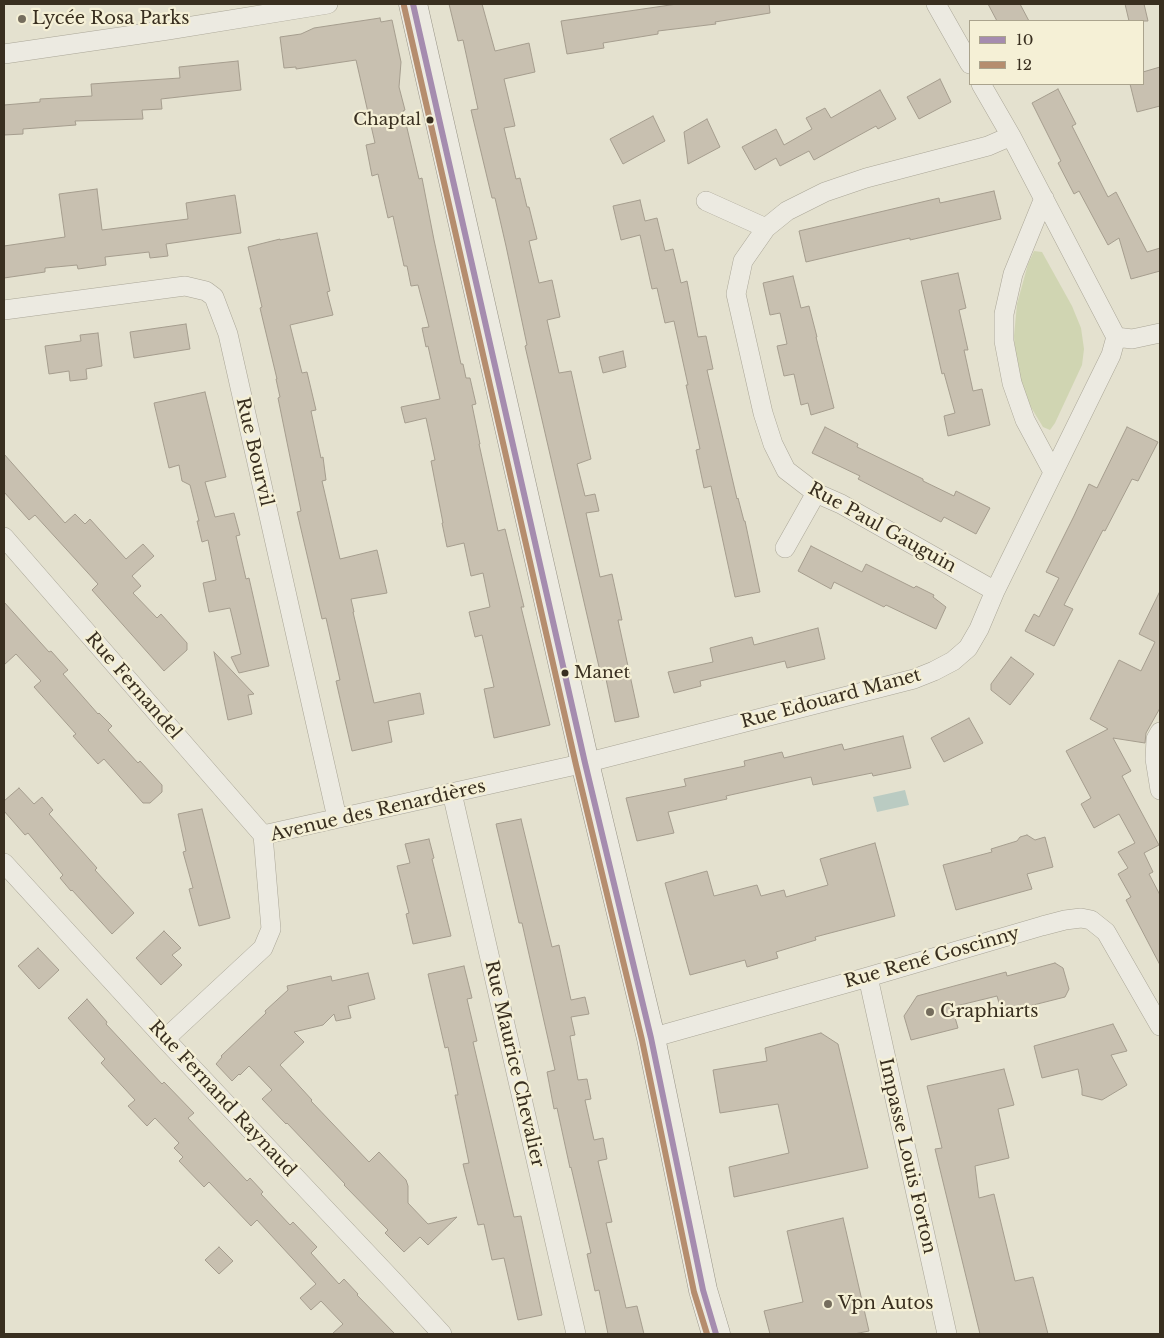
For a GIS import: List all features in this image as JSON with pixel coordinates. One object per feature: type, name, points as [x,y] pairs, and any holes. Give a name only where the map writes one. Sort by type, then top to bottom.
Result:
[{"type":"main road","points":[[413,4],[586,763],[651,1038],[703,1290],[709,1334]]},
{"type":"main road","points":[[703,1290],[716,1334]]},
{"type":"street","points":[[4,54],[328,4]]},
{"type":"street","points":[[936,4],[969,62]]},
{"type":"street","points":[[983,85],[1116,337],[1132,339],[1160,333]]},
{"type":"street","name":"Rue Paul Gauguin","points":[[995,592],[841,504],[816,493],[786,470],[773,444],[763,413],[736,294],[742,261],[766,228],[787,211],[825,192],[866,178],[988,146],[1011,136]]},
{"type":"street","points":[[1044,198],[1013,274],[1004,314],[1004,341],[1012,383],[1025,420],[1053,472]]},
{"type":"street","points":[[706,201],[766,228]]},
{"type":"street","name":"Rue Bourvil","points":[[4,310],[185,286],[206,291],[214,297],[228,334],[337,818]]},
{"type":"street","name":"Rue Edouard Manet","points":[[586,763],[914,680],[953,661],[968,648],[979,629],[995,592],[1111,355],[1116,337]]},
{"type":"street","points":[[785,548],[816,493]]},
{"type":"street","name":"Rue Fernandel","points":[[4,537],[263,835]]},
{"type":"street","points":[[1160,732],[1156,739],[1155,759],[1160,790]]},
{"type":"street","name":"Avenue des Renardières","points":[[165,1039],[263,948],[271,930],[263,835],[586,763]]},
{"type":"street","name":"Rue Maurice Chevalier","points":[[452,793],[576,1334]]},
{"type":"street","name":"Rue Fernand Raynaud","points":[[4,863],[165,1039],[442,1334]]},
{"type":"street","name":"Rue René Goscinny","points":[[651,1038],[1050,924],[1081,918],[1091,920],[1106,932],[1160,1026]]},
{"type":"street","name":"Impasse Louis Forton","points":[[868,977],[947,1334]]},
{"type":"green space","points":[[1034,251],[1042,252],[1072,306],[1081,328],[1084,349],[1082,365],[1050,430],[1043,427],[1026,399],[1016,367],[1014,336],[1017,304],[1028,264]]},
{"type":"shaded area","points":[[905,790],[909,805],[877,812],[873,797]]},
{"type":"building","points":[[449,4],[482,4],[495,51],[529,43],[535,72],[504,79],[515,126],[504,128],[516,179],[520,178],[537,239],[529,241],[539,283],[552,280],[560,317],[547,320],[559,373],[571,371],[591,459],[577,464],[585,496],[595,494],[599,511],[586,513],[600,577],[612,574],[622,620],[618,620],[639,717],[615,722],[606,679],[602,680],[525,346],[527,345],[495,198],[492,198],[471,110],[478,109],[463,40],[458,41]]},
{"type":"building","points":[[677,4],[769,4],[770,13],[715,22],[716,24],[658,31],[658,34],[603,43],[604,48],[567,54],[561,21]]},
{"type":"building","points":[[988,4],[1020,4],[1028,20],[996,20]]},
{"type":"building","points":[[1125,4],[1144,4],[1148,21],[1129,20]]},
{"type":"building","points":[[380,18],[381,22],[392,20],[401,62],[399,87],[405,110],[403,111],[419,179],[422,178],[461,364],[463,364],[466,378],[470,378],[476,404],[472,405],[498,531],[505,529],[524,607],[521,607],[550,725],[494,738],[484,689],[494,687],[482,635],[475,637],[469,612],[490,607],[483,573],[471,576],[464,543],[447,547],[431,461],[435,460],[426,418],[405,423],[401,407],[440,399],[422,328],[429,327],[418,285],[411,286],[407,266],[404,266],[393,216],[388,218],[378,174],[372,176],[366,145],[375,143],[356,60],[296,69],[296,67],[284,68],[280,37],[301,34],[314,28]]},
{"type":"building","points":[[238,61],[241,90],[161,99],[162,109],[142,110],[143,119],[75,121],[76,125],[23,129],[23,134],[4,135],[4,105],[40,102],[40,99],[92,96],[91,84],[180,78],[179,67]]},
{"type":"building","points":[[1160,67],[1160,106],[1137,112],[1130,85],[1144,85],[1144,72]]},
{"type":"building","points":[[940,79],[951,102],[919,119],[907,97]]},
{"type":"building","points":[[1058,89],[1076,124],[1072,126],[1108,197],[1116,192],[1147,252],[1160,248],[1160,271],[1131,279],[1119,238],[1108,245],[1079,191],[1074,194],[1058,163],[1061,161],[1032,103]]},
{"type":"building","points":[[880,90],[896,119],[878,129],[876,126],[814,160],[809,151],[780,166],[776,158],[755,170],[742,147],[776,129],[784,145],[812,129],[806,118],[825,108],[831,118]]},
{"type":"building","points":[[653,116],[665,141],[623,164],[610,139]]},
{"type":"building","points":[[707,119],[720,147],[688,164],[684,132]]},
{"type":"building","points":[[97,189],[102,230],[188,219],[186,203],[235,195],[241,233],[166,244],[168,256],[150,258],[149,252],[105,257],[106,265],[78,269],[77,265],[45,268],[45,272],[4,278],[4,246],[65,237],[59,194]]},
{"type":"building","points":[[994,191],[1001,219],[806,262],[799,231],[939,198],[940,203]]},
{"type":"building","points":[[640,200],[645,221],[657,218],[665,251],[673,249],[681,283],[687,281],[698,337],[706,336],[713,369],[707,370],[737,499],[745,521],[760,592],[735,597],[711,486],[704,488],[696,450],[700,449],[674,321],[665,323],[657,288],[652,289],[640,235],[621,240],[613,206]]},
{"type":"building","points":[[317,233],[330,291],[327,292],[333,315],[290,325],[302,373],[307,372],[316,410],[311,411],[321,458],[323,457],[326,480],[322,481],[340,559],[377,550],[387,593],[351,599],[374,703],[420,693],[424,714],[388,721],[392,742],[352,751],[336,681],[340,680],[326,618],[322,619],[297,512],[301,511],[278,398],[280,397],[277,379],[248,247]]},
{"type":"building","points":[[958,273],[966,308],[959,310],[968,350],[964,350],[973,391],[982,389],[990,425],[948,436],[944,416],[955,413],[944,373],[942,374],[921,281]]},
{"type":"building","points":[[793,276],[801,308],[809,306],[834,408],[811,415],[808,403],[801,405],[794,374],[784,376],[777,346],[787,344],[780,313],[770,315],[763,283]]},
{"type":"building","points":[[186,324],[190,349],[134,358],[130,332]]},
{"type":"building","points":[[98,333],[102,366],[86,369],[87,379],[70,381],[69,371],[49,374],[45,346],[81,341],[80,335]]},
{"type":"building","points":[[623,351],[626,367],[603,373],[599,357]]},
{"type":"building","points":[[205,392],[226,477],[205,482],[215,517],[234,513],[240,535],[236,536],[246,579],[249,578],[269,666],[239,673],[231,657],[241,654],[230,608],[209,612],[203,583],[216,580],[208,540],[202,542],[190,485],[182,481],[179,465],[169,468],[154,403]]},
{"type":"building","points":[[825,427],[858,444],[857,447],[923,479],[923,481],[954,496],[956,491],[990,508],[976,534],[944,517],[941,522],[858,479],[860,476],[812,453]]},
{"type":"building","points":[[1127,427],[1158,442],[1138,481],[1132,479],[1064,605],[1073,609],[1054,646],[1025,631],[1034,614],[1039,617],[1059,578],[1046,572],[1089,484],[1097,488]]},
{"type":"building","points":[[4,454],[65,523],[75,514],[85,524],[90,519],[126,559],[143,544],[154,556],[132,576],[141,586],[133,593],[157,618],[161,614],[187,643],[187,650],[164,671],[92,590],[98,584],[35,515],[29,520],[4,492]]},
{"type":"building","points":[[811,546],[862,572],[866,564],[914,588],[916,586],[934,595],[933,597],[946,607],[936,629],[886,605],[884,607],[834,582],[831,589],[798,571]]},
{"type":"building","points":[[1160,591],[1160,708],[1146,733],[1145,743],[1113,738],[1131,771],[1122,776],[1159,845],[1144,853],[1153,872],[1149,874],[1160,895],[1160,965],[1126,900],[1131,897],[1118,874],[1128,868],[1118,852],[1135,843],[1119,814],[1094,828],[1081,804],[1091,798],[1066,751],[1108,729],[1090,719],[1119,660],[1141,671],[1155,642],[1139,634]]},
{"type":"building","points":[[4,602],[68,670],[63,674],[98,714],[112,726],[108,730],[138,763],[140,761],[162,785],[162,792],[150,803],[143,803],[104,759],[98,764],[73,736],[76,734],[34,687],[41,681],[16,654],[4,665]]},
{"type":"building","points":[[818,628],[825,659],[787,668],[785,661],[700,681],[701,686],[674,693],[668,672],[713,662],[710,648],[752,637],[754,645]]},
{"type":"building","points":[[214,652],[254,694],[248,695],[252,714],[228,720]]},
{"type":"building","points":[[1011,657],[1034,674],[1010,705],[991,690],[991,684]]},
{"type":"building","points":[[969,718],[983,743],[944,762],[931,738]]},
{"type":"building","points":[[903,736],[911,768],[873,776],[872,773],[813,785],[811,777],[726,796],[727,799],[668,812],[674,833],[637,841],[626,798],[686,786],[684,779],[745,766],[744,761],[782,752],[784,758],[842,744],[844,750]]},
{"type":"building","points":[[19,788],[34,804],[42,797],[53,810],[49,814],[97,868],[95,870],[134,913],[112,934],[60,878],[63,875],[28,833],[25,835],[4,811],[4,801]]},
{"type":"building","points":[[202,809],[230,918],[199,926],[189,889],[193,888],[183,852],[186,851],[178,814]]},
{"type":"building","points":[[521,819],[552,947],[559,945],[571,1000],[585,997],[589,1014],[571,1017],[575,1035],[570,1036],[578,1080],[587,1079],[591,1099],[585,1100],[594,1140],[603,1138],[607,1159],[598,1161],[612,1222],[606,1223],[626,1308],[637,1306],[644,1334],[608,1334],[599,1290],[595,1291],[587,1254],[591,1253],[557,1108],[554,1109],[547,1072],[555,1070],[522,923],[519,923],[496,824]]},
{"type":"building","points":[[1027,835],[1035,840],[1045,837],[1053,867],[1027,874],[1032,889],[956,910],[943,865],[992,852],[991,849],[1017,841],[1020,837]]},
{"type":"building","points":[[429,839],[451,936],[413,944],[406,914],[409,913],[397,866],[410,863],[405,844]]},
{"type":"building","points":[[875,843],[895,916],[815,937],[816,940],[776,952],[778,958],[747,967],[745,960],[690,975],[665,883],[707,871],[714,896],[757,885],[761,896],[784,890],[786,897],[828,885],[820,859]]},
{"type":"building","points":[[164,931],[181,948],[172,955],[182,965],[161,985],[136,958]]},
{"type":"building","points":[[38,948],[59,970],[39,989],[18,966]]},
{"type":"building","points":[[1055,963],[1063,968],[1069,989],[1065,997],[1002,1013],[997,996],[952,1007],[958,1028],[911,1040],[904,1016],[917,996],[1006,972],[1007,976]]},
{"type":"building","points":[[464,966],[472,998],[467,999],[477,1041],[473,1042],[514,1217],[521,1216],[542,1315],[518,1320],[504,1258],[492,1260],[484,1224],[478,1225],[463,1164],[469,1163],[455,1095],[458,1095],[448,1047],[445,1048],[428,974]]},
{"type":"building","points":[[368,973],[375,999],[348,1006],[351,1018],[336,1021],[334,1014],[323,1025],[294,1032],[304,1042],[280,1065],[369,1162],[379,1152],[406,1180],[408,1203],[428,1224],[457,1217],[428,1245],[420,1237],[404,1252],[385,1233],[388,1230],[262,1099],[272,1090],[249,1066],[232,1081],[216,1064],[221,1056],[288,990],[287,986],[331,976],[332,981]]},
{"type":"building","points":[[87,999],[107,1022],[106,1024],[162,1084],[164,1082],[194,1113],[188,1118],[247,1181],[250,1178],[263,1192],[261,1194],[290,1225],[293,1222],[317,1247],[311,1253],[339,1284],[344,1279],[395,1334],[332,1334],[343,1324],[321,1301],[311,1310],[300,1298],[316,1284],[257,1220],[251,1226],[209,1182],[204,1187],[179,1161],[183,1157],[174,1148],[179,1143],[155,1118],[147,1126],[128,1106],[135,1100],[101,1063],[105,1059],[68,1018]]},
{"type":"building","points":[[1113,1024],[1127,1051],[1111,1055],[1127,1085],[1102,1100],[1082,1095],[1078,1069],[1042,1078],[1034,1046]]},
{"type":"building","points":[[821,1033],[838,1044],[868,1168],[734,1197],[729,1167],[789,1153],[778,1104],[720,1113],[713,1070],[767,1061],[765,1048]]},
{"type":"building","points":[[1004,1069],[1014,1105],[998,1109],[1009,1158],[975,1166],[979,1198],[994,1194],[1015,1281],[1033,1277],[1048,1334],[980,1334],[935,1149],[942,1148],[927,1086]]},
{"type":"building","points":[[843,1218],[869,1331],[854,1334],[770,1334],[764,1311],[803,1302],[787,1231]]},
{"type":"building","points":[[219,1247],[233,1261],[219,1274],[205,1260]]},
{"type":"transit line","name":"10","points":[[413,4],[585,763],[651,1038],[703,1290],[716,1334]]},
{"type":"transit line","name":"12","points":[[404,6],[576,765],[642,1040],[694,1292],[707,1334]]},
{"type":"place","name":"Lycée Rosa Parks","points":[[22,19]]},
{"type":"place","name":"Chaptal","points":[[430,120]]},
{"type":"place","name":"Manet","points":[[565,673]]},
{"type":"place","name":"Graphiarts","points":[[930,1012]]},
{"type":"place","name":"Vpn Autos","points":[[828,1304]]}]
